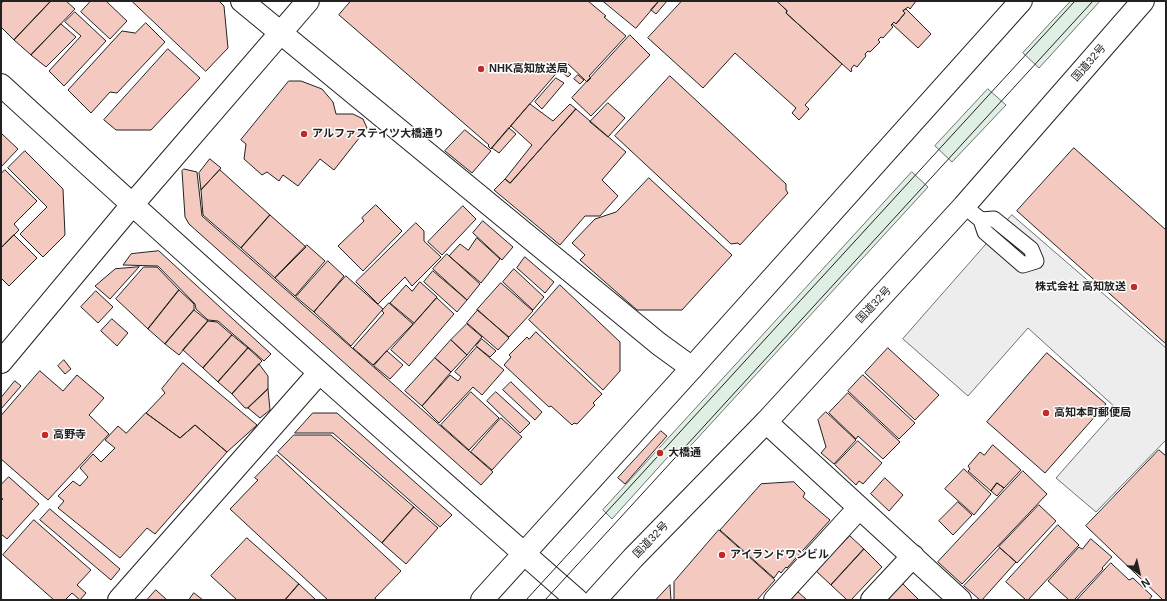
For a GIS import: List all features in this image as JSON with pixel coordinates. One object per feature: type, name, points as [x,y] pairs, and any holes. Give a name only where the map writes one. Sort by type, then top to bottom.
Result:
[{"type":"main road","points":[[242,1],[280,34],[659,344],[692,368]]},
{"type":"main road","points":[[1,362],[132,205],[308,1]]},
{"type":"main road","points":[[482,600],[1021,1]]},
{"type":"main road","name":"国道32号","points":[[595,600],[633,558],[766,422],[964,206],[1144,1]]},
{"type":"main road","points":[[1,85],[319,373],[577,600]]},
{"type":"main road","points":[[119,600],[319,373]]},
{"type":"main road","points":[[766,422],[960,600]]},
{"type":"main road","points":[[775,600],[859,508]]},
{"type":"main road","points":[[872,600],[913,556]]},
{"type":"lane","points":[[964,206],[981,220]]},
{"type":"green space","points":[[1071,1],[1100,1],[1039,68],[1023,53]]},
{"type":"green space","points":[[988,89],[1006,105],[952,162],[935,146]]},
{"type":"green space","points":[[912,172],[928,187],[683,454],[676,448],[612,519],[603,510]]},
{"type":"shaded area","points":[[1012,215],[1166,348],[1166,440],[1096,512],[1056,478],[1117,409],[1028,328],[968,396],[903,339]]},
{"type":"building","points":[[4,1],[51,1],[14,40],[1,27],[1,4]]},
{"type":"building","points":[[51,1],[66,1],[75,9],[31,55],[14,40]]},
{"type":"building","points":[[91,1],[106,1],[127,21],[110,39],[81,12]]},
{"type":"building","points":[[132,1],[219,1],[224,6],[228,48],[206,71]]},
{"type":"building","name":"NHK高知放送局","points":[[351,1],[588,1],[626,36],[589,76],[591,78],[587,82],[566,62],[491,149],[488,146],[489,145],[339,15]]},
{"type":"building","points":[[603,1],[659,1],[636,28]]},
{"type":"building","points":[[659,1],[667,1],[656,14],[651,10]]},
{"type":"building","points":[[682,1],[777,1],[787,11],[786,13],[842,64],[805,105],[809,109],[799,120],[792,113],[796,108],[735,53],[703,88],[648,38]]},
{"type":"building","points":[[777,1],[916,1],[910,9],[908,7],[903,11],[905,13],[896,24],[894,22],[891,25],[893,27],[883,38],[881,37],[878,40],[880,42],[870,52],[868,51],[865,54],[866,56],[857,67],[854,65],[851,72],[786,13],[787,11]]},
{"type":"building","points":[[906,9],[931,34],[918,48],[892,24],[894,22],[896,24],[905,13],[903,11]]},
{"type":"building","points":[[75,12],[106,41],[64,86],[49,71],[81,36],[65,22]]},
{"type":"building","points":[[146,23],[165,42],[117,93],[110,92],[91,113],[68,90],[122,31],[135,33]]},
{"type":"building","points":[[61,24],[76,37],[46,67],[31,55]]},
{"type":"building","points":[[630,35],[650,55],[591,116],[572,98]]},
{"type":"building","points":[[168,49],[200,78],[151,130],[116,130],[104,120]]},
{"type":"building","points":[[567,71],[571,74],[568,77],[564,74]]},
{"type":"building","points":[[578,75],[584,80],[580,84],[574,79]]},
{"type":"building","points":[[670,76],[786,184],[786,190],[788,193],[740,245],[738,243],[731,244],[615,136]]},
{"type":"building","points":[[556,78],[564,83],[542,109],[535,102]]},
{"type":"building","name":"アルファステイツ大橋通り","points":[[289,81],[301,81],[322,89],[333,102],[336,114],[353,114],[363,119],[367,128],[334,170],[320,159],[298,186],[283,175],[279,181],[267,172],[262,175],[244,159],[246,144],[241,140]]},
{"type":"building","points":[[608,103],[625,118],[608,137],[590,122]]},
{"type":"building","points":[[530,104],[553,121],[570,104],[576,109],[510,183],[505,179],[532,145],[511,126]]},
{"type":"building","points":[[576,109],[626,152],[602,180],[618,196],[600,216],[585,216],[560,245],[494,190],[505,179],[510,183]]},
{"type":"building","points":[[509,128],[516,134],[499,153],[492,148]]},
{"type":"building","points":[[465,130],[491,151],[472,173],[445,151]]},
{"type":"building","points":[[1,133],[18,149],[1,167]]},
{"type":"building","name":"株式会社 高知放送","points":[[1074,148],[1166,230],[1166,344],[1017,211]]},
{"type":"building","points":[[25,151],[63,189],[65,235],[43,257],[20,234],[47,207],[8,168]]},
{"type":"building","points":[[210,159],[221,168],[201,190],[199,173]]},
{"type":"building","points":[[184,169],[197,172],[202,216],[493,472],[481,485],[189,224],[185,217],[182,171]]},
{"type":"building","points":[[5,170],[37,201],[14,224],[19,230],[1,248],[1,174]]},
{"type":"building","points":[[220,170],[270,215],[241,248],[203,215],[201,190]]},
{"type":"building","points":[[649,178],[732,255],[682,310],[637,310],[580,260],[585,255],[572,243],[595,219],[616,212]]},
{"type":"building","points":[[376,205],[402,231],[363,271],[338,246],[364,221],[362,218]]},
{"type":"building","points":[[463,206],[476,219],[442,255],[428,242]]},
{"type":"building","points":[[270,215],[306,247],[275,278],[241,248]]},
{"type":"building","points":[[483,221],[513,247],[502,260],[473,233]]},
{"type":"building","points":[[416,223],[424,231],[424,241],[441,257],[412,286],[405,277],[378,304],[356,282]]},
{"type":"building","points":[[14,235],[37,258],[9,286],[1,278],[1,248]]},
{"type":"building","points":[[477,238],[500,259],[481,283],[449,256],[460,244],[468,250]]},
{"type":"building","points":[[307,245],[325,261],[295,296],[275,278]]},
{"type":"building","points":[[159,251],[271,354],[264,361],[218,321],[208,320],[196,309],[195,304],[158,266],[123,265],[131,254]]},
{"type":"building","points":[[447,254],[480,284],[467,300],[433,269]]},
{"type":"building","points":[[525,257],[554,282],[545,293],[517,268]]},
{"type":"building","points":[[328,261],[344,276],[314,312],[296,297]]},
{"type":"building","points":[[139,267],[110,299],[95,286],[115,269]]},
{"type":"building","points":[[144,267],[157,267],[179,290],[148,329],[116,299]]},
{"type":"building","points":[[514,269],[544,297],[533,310],[503,282]]},
{"type":"building","points":[[433,271],[467,300],[457,312],[424,282]]},
{"type":"building","points":[[346,276],[383,309],[351,346],[314,312]]},
{"type":"building","points":[[420,282],[437,297],[414,323],[390,303],[406,285],[412,291]]},
{"type":"building","points":[[501,283],[533,311],[509,337],[477,310]]},
{"type":"building","points":[[560,285],[620,342],[620,371],[603,390],[529,320]]},
{"type":"building","points":[[179,290],[194,304],[194,310],[165,344],[148,329]]},
{"type":"building","points":[[96,291],[113,307],[98,323],[81,307]]},
{"type":"building","points":[[437,298],[454,314],[409,366],[391,350]]},
{"type":"building","points":[[389,303],[413,324],[373,365],[353,348],[384,313],[382,311]]},
{"type":"building","points":[[194,310],[208,321],[179,355],[165,344]]},
{"type":"building","points":[[478,310],[509,338],[498,350],[467,323]]},
{"type":"building","points":[[112,319],[128,333],[117,346],[101,331]]},
{"type":"building","points":[[208,321],[217,322],[232,335],[203,368],[183,350]]},
{"type":"building","points":[[467,324],[482,337],[467,355],[451,340]]},
{"type":"building","points":[[536,332],[602,394],[593,403],[595,405],[577,424],[574,423],[572,425],[551,406],[549,407],[504,365],[511,357],[509,355],[527,337],[529,339]]},
{"type":"building","points":[[232,335],[248,348],[218,382],[203,368]]},
{"type":"building","points":[[482,339],[496,351],[490,357],[476,346]]},
{"type":"building","points":[[451,340],[467,355],[451,372],[435,358]]},
{"type":"building","points":[[477,347],[504,370],[482,395],[473,387],[439,423],[422,406],[450,375],[458,381],[461,377],[455,372]]},
{"type":"building","points":[[248,348],[262,361],[232,394],[218,382]]},
{"type":"building","points":[[888,348],[939,395],[915,420],[865,373]]},
{"type":"building","points":[[387,351],[403,365],[390,379],[374,366]]},
{"type":"building","points":[[1047,353],[1106,404],[1045,473],[987,422]]},
{"type":"building","points":[[435,358],[451,372],[422,406],[405,391]]},
{"type":"building","points":[[64,360],[71,369],[65,374],[58,366]]},
{"type":"building","points":[[183,363],[257,425],[227,452],[195,425],[180,438],[146,413],[165,393],[162,389]]},
{"type":"building","points":[[259,364],[268,376],[268,389],[248,408],[245,408],[232,394]]},
{"type":"building","points":[[40,371],[63,391],[77,375],[104,398],[89,415],[109,434],[48,500],[1,459],[1,416]]},
{"type":"building","points":[[863,375],[915,423],[899,439],[848,391]]},
{"type":"building","points":[[15,381],[21,386],[1,409],[1,398]]},
{"type":"building","points":[[511,382],[542,412],[535,420],[503,390]]},
{"type":"building","points":[[268,389],[270,410],[260,418],[248,408]]},
{"type":"building","points":[[471,392],[499,418],[469,450],[441,425]]},
{"type":"building","points":[[496,392],[530,423],[520,433],[487,401]]},
{"type":"building","points":[[848,393],[900,442],[883,459],[858,436],[856,439],[829,413]]},
{"type":"building","points":[[826,412],[856,440],[834,464],[821,453],[826,447],[818,420]]},
{"type":"building","points":[[146,413],[180,438],[195,425],[227,452],[155,534],[147,528],[120,558],[58,508],[64,501],[58,496],[73,481],[80,486],[88,477],[80,468],[93,454],[101,462],[115,448],[105,440],[118,426],[126,433]]},
{"type":"building","points":[[313,413],[337,413],[452,515],[440,527],[333,433],[295,433]]},
{"type":"building","points":[[501,418],[522,437],[492,470],[471,452]]},
{"type":"building","points":[[661,431],[667,436],[625,484],[618,478]]},
{"type":"building","points":[[294,435],[331,435],[414,507],[382,543],[278,452]]},
{"type":"building","points":[[858,441],[882,463],[863,484],[859,481],[856,485],[835,465]]},
{"type":"building","points":[[993,445],[1021,470],[1004,488],[997,483],[991,491],[968,471],[970,469],[968,466],[980,452],[984,455]]},
{"type":"building","points":[[1159,450],[1166,456],[1166,600],[1163,600],[1086,526]]},
{"type":"building","points":[[277,455],[401,571],[375,598],[376,600],[328,600],[230,509],[258,480],[255,478]]},
{"type":"building","points":[[964,469],[991,494],[974,515],[945,489]]},
{"type":"building","points":[[1023,471],[1047,494],[962,584],[938,562]]},
{"type":"building","points":[[9,477],[39,504],[7,539],[1,534],[1,501],[3,499],[1,498],[1,485]]},
{"type":"building","points":[[885,478],[903,495],[889,511],[871,494]]},
{"type":"building","points":[[794,482],[805,493],[803,497],[830,520],[787,568],[786,567],[781,573],[779,571],[774,578],[720,530],[761,484]]},
{"type":"building","points":[[997,483],[1004,488],[997,496],[991,491]]},
{"type":"building","points":[[958,502],[972,515],[953,535],[939,521]]},
{"type":"building","points":[[1039,505],[1056,521],[1017,563],[999,547]]},
{"type":"building","points":[[414,507],[438,528],[406,564],[382,543]]},
{"type":"building","points":[[50,509],[120,569],[111,580],[40,520]]},
{"type":"building","points":[[34,520],[91,570],[77,585],[86,593],[80,600],[72,593],[65,600],[54,600],[3,555]]},
{"type":"building","points":[[1058,525],[1079,545],[1028,600],[1026,600],[1006,582]]},
{"type":"building","name":"アイランドワンビル","points":[[719,530],[775,580],[757,600],[674,600],[674,582]]},
{"type":"building","points":[[850,536],[864,549],[831,585],[816,571]]},
{"type":"building","points":[[247,538],[299,584],[285,600],[237,600],[211,576]]},
{"type":"building","points":[[1091,539],[1112,557],[1102,568],[1103,569],[1074,600],[1069,600],[1048,581],[1079,547],[1082,549]]},
{"type":"building","points":[[1000,548],[1016,562],[982,600],[980,600],[964,586]]},
{"type":"building","points":[[864,549],[882,567],[851,600],[847,600],[831,585]]},
{"type":"building","points":[[1111,563],[1129,580],[1133,578],[1152,596],[1149,600],[1077,600]]},
{"type":"building","points":[[901,582],[919,600],[884,600]]},
{"type":"building","points":[[299,584],[316,600],[285,600]]},
{"type":"building","points":[[670,585],[671,600],[656,600]]},
{"type":"building","points":[[156,590],[167,600],[147,600]]},
{"type":"building","points":[[797,591],[807,600],[789,600]]},
{"type":"building","points":[[194,593],[203,600],[189,600]]},
{"type":"tram line","points":[[526,600],[1075,1]]},
{"type":"tram line","points":[[545,600],[1093,1]]},
{"type":"place","name":"NHK高知放送局","points":[[481,69]]},
{"type":"place","name":"アルファステイツ大橋通り","points":[[304,134]]},
{"type":"place","name":"株式会社 高知放送","points":[[1134,287]]},
{"type":"place","name":"高知本町郵便局","points":[[1046,413]]},
{"type":"place","name":"高野寺","points":[[45,435]]},
{"type":"place","name":"大橋通","points":[[660,453]]},
{"type":"place","name":"アイランドワンビル","points":[[722,555]]}]
